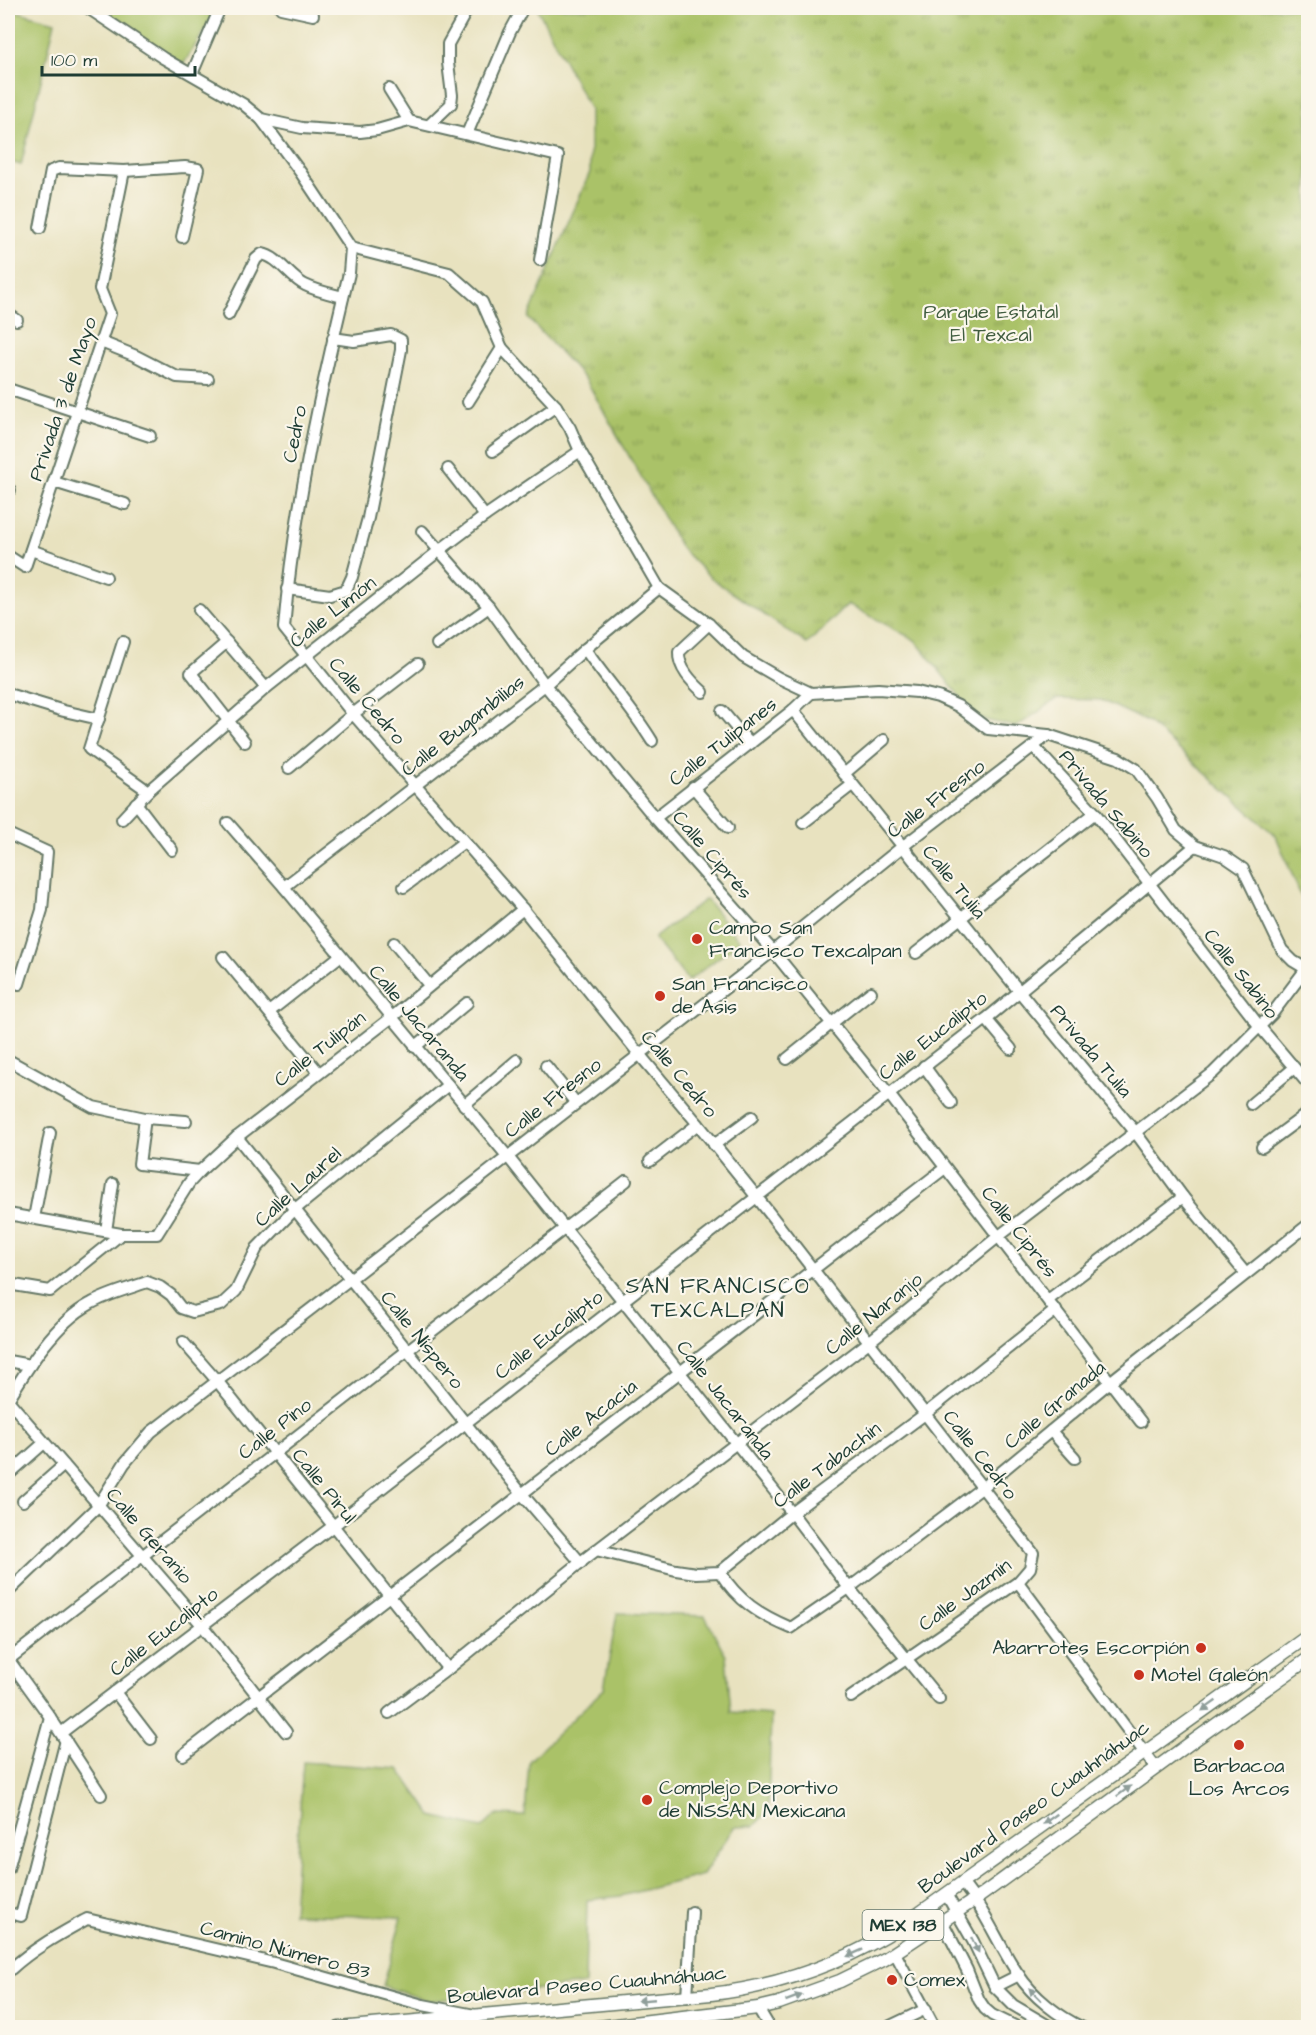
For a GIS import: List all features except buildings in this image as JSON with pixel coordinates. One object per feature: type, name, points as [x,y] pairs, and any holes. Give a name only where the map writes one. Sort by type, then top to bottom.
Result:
[{"type":"main road","name":"Boulevard Paseo Cuauhnáhuac","points":[[339,2028],[475,2021],[741,1990],[782,1981],[818,1969],[877,1942],[1308,1636]]},
{"type":"main road","name":"Boulevard Paseo Cuauhnáhuac","points":[[591,2028],[758,2008],[779,2003],[840,1981],[896,1953],[976,1899],[1308,1659]]},
{"type":"street","points":[[88,8],[163,58],[243,104],[261,119],[351,248],[449,273],[482,302],[502,348],[556,406],[570,428],[580,451],[659,588],[709,624],[743,657],[779,678],[812,693],[878,689],[917,692],[938,697],[958,706],[988,729],[1048,735],[1118,758],[1136,769],[1176,830],[1195,846],[1224,856],[1243,869],[1282,950],[1307,970]]},
{"type":"street","points":[[192,74],[220,8]]},
{"type":"street","points":[[280,8],[314,15]]},
{"type":"street","points":[[429,125],[451,104],[453,95],[448,63],[448,44],[468,8]]},
{"type":"street","points":[[467,134],[510,32],[523,8]]},
{"type":"street","points":[[389,89],[409,121]]},
{"type":"street","points":[[261,119],[302,128],[360,132],[409,121],[558,156],[540,260]]},
{"type":"street","points":[[40,228],[51,171],[59,168],[124,171],[185,167],[198,169],[182,237]]},
{"type":"street","name":"Privada 3 de Mayo","points":[[8,556],[25,567],[110,314],[100,289],[124,171]]},
{"type":"street","name":"Cedro","points":[[284,628],[287,589],[307,465],[349,273],[351,248]]},
{"type":"street","points":[[228,315],[256,259],[262,254],[270,255],[293,278],[307,286],[343,297]]},
{"type":"street","points":[[287,589],[330,596],[346,590],[368,518],[401,350],[400,340],[391,335],[354,341],[333,338]]},
{"type":"street","points":[[101,342],[136,356],[177,377],[208,379]]},
{"type":"street","points":[[468,402],[502,348]]},
{"type":"street","points":[[8,390],[150,436]]},
{"type":"street","points":[[493,451],[556,406]]},
{"type":"street","name":"Calle Limón","points":[[122,819],[148,791],[266,687],[485,516],[580,451]]},
{"type":"street","points":[[448,469],[485,516]]},
{"type":"street","points":[[54,482],[125,504]]},
{"type":"street","name":"Calle Ciprés","points":[[422,531],[489,607],[545,685],[655,818],[832,1023],[1141,1422]]},
{"type":"street","points":[[31,550],[106,577]]},
{"type":"street","name":"Calle Bugambilias","points":[[284,887],[545,685],[659,588]]},
{"type":"street","points":[[438,644],[489,607]]},
{"type":"street","points":[[199,610],[266,687]]},
{"type":"street","points":[[703,692],[690,679],[679,660],[680,652],[709,624]]},
{"type":"street","name":"Calle Cedro","points":[[284,628],[353,714],[523,909],[698,1124],[1033,1552]]},
{"type":"street","points":[[123,642],[89,749],[148,791]]},
{"type":"street","points":[[227,642],[191,673],[245,742]]},
{"type":"street","points":[[585,649],[639,718],[652,741]]},
{"type":"street","points":[[289,768],[353,714],[418,664]]},
{"type":"street","name":"Calle Tulipanes","points":[[655,818],[812,693]]},
{"type":"street","points":[[8,694],[99,719]]},
{"type":"street","name":"Calle Tulia","points":[[793,710],[1019,991]]},
{"type":"street","points":[[722,711],[750,744]]},
{"type":"street","name":"Calle Fresno","points":[[8,1592],[98,1506],[124,1464],[151,1432],[1048,735]]},
{"type":"street","points":[[844,774],[884,740]]},
{"type":"street","name":"Privada Sabino","points":[[1034,747],[1095,813],[1148,885]]},
{"type":"street","points":[[803,823],[852,785]]},
{"type":"street","points":[[693,787],[728,828]]},
{"type":"street","points":[[136,803],[172,850]]},
{"type":"street","points":[[916,953],[1095,813]]},
{"type":"street","name":"Calle Jacaranda","points":[[228,823],[284,887],[564,1227],[939,1699]]},
{"type":"street","points":[[8,834],[47,852],[42,910],[19,984]]},
{"type":"street","points":[[404,887],[464,842]]},
{"type":"street","name":"Calle Eucalipto","points":[[64,1737],[115,1692],[333,1526],[986,1018],[1195,846]]},
{"type":"street","name":"Calle Sabino","points":[[1148,885],[1308,1084]]},
{"type":"street","name":"Calle Tulipán","points":[[121,1234],[157,1234],[189,1183],[237,1137],[391,1018],[523,909]]},
{"type":"street","points":[[394,943],[429,985]]},
{"type":"street","points":[[269,1012],[340,956]]},
{"type":"street","points":[[223,957],[319,1073]]},
{"type":"street","name":"Calle Naranjo","points":[[389,1713],[448,1669],[596,1550],[869,1342],[999,1236],[1213,1072],[1260,1027],[1307,970]]},
{"type":"street","name":"Privada Tulia","points":[[1019,991],[1136,1132]]},
{"type":"street","points":[[787,1059],[871,992]]},
{"type":"street","points":[[415,1047],[467,1003]]},
{"type":"street","points":[[986,1018],[1011,1049]]},
{"type":"street","points":[[8,1060],[93,1107],[145,1118],[186,1121]]},
{"type":"street","points":[[464,1105],[517,1060]]},
{"type":"street","points":[[546,1066],[576,1103]]},
{"type":"street","points":[[924,1066],[951,1103]]},
{"type":"street","points":[[1251,1104],[1294,1068]]},
{"type":"street","name":"Calle Laurel","points":[[30,1365],[73,1315],[90,1304],[147,1282],[171,1295],[181,1308],[193,1312],[221,1305],[236,1290],[257,1248],[294,1209],[448,1085]]},
{"type":"street","points":[[1262,1147],[1308,1113]]},
{"type":"street","points":[[145,1118],[139,1164],[200,1171]]},
{"type":"street","points":[[714,1145],[752,1118]]},
{"type":"street","points":[[650,1161],[698,1124]]},
{"type":"street","points":[[1136,1132],[1183,1197],[1246,1274]]},
{"type":"street","points":[[34,1218],[50,1133]]},
{"type":"street","name":"Calle Níspero","points":[[237,1137],[522,1494],[581,1563]]},
{"type":"street","name":"Calle Acacia","points":[[183,1755],[945,1168]]},
{"type":"street","name":"Calle Pino","points":[[8,1659],[626,1181]]},
{"type":"street","points":[[106,1231],[113,1184]]},
{"type":"street","points":[[1048,1299],[1183,1197]]},
{"type":"street","points":[[8,1214],[121,1234]]},
{"type":"street","name":"Calle Granada","points":[[720,1572],[731,1590],[745,1603],[791,1628],[849,1588],[983,1487],[1110,1382],[1308,1225]]},
{"type":"street","points":[[8,1284],[50,1290],[121,1234]]},
{"type":"street","name":"Calle Tabachín","points":[[720,1572],[792,1513],[925,1414],[1056,1310]]},
{"type":"street","name":"Calle Pirul","points":[[183,1342],[218,1382],[448,1669]]},
{"type":"street","points":[[8,1361],[30,1365],[8,1400]]},
{"type":"street","name":"Calle Geranio","points":[[8,1400],[202,1625],[286,1732]]},
{"type":"street","points":[[1051,1431],[1075,1458]]},
{"type":"street","points":[[8,1475],[44,1443]]},
{"type":"street","points":[[23,1501],[64,1465]]},
{"type":"street","points":[[596,1550],[676,1570],[696,1573],[720,1572]]},
{"type":"street","name":"Calle Jazmín","points":[[851,1697],[1018,1582],[1030,1568],[1033,1552]]},
{"type":"street","points":[[1018,1582],[1156,1768]]},
{"type":"street","points":[[8,1659],[64,1737],[101,1795]]},
{"type":"street","points":[[115,1692],[152,1739]]},
{"type":"street","points":[[8,1869],[50,1717]]},
{"type":"street","points":[[8,1913],[21,1916],[64,1737]]},
{"type":"street","points":[[962,1882],[976,1899],[1019,1975],[1042,2000],[1068,2020],[1083,2028]]},
{"type":"street","points":[[946,1894],[958,1911],[995,1987],[1013,2005],[1052,2028]]},
{"type":"street","points":[[687,1996],[692,1912]]},
{"type":"street","name":"Camino Número 83","points":[[8,1969],[47,1940],[87,1919],[274,1963],[475,2021]]},
{"type":"street","points":[[942,1922],[985,2009],[1019,2028]]},
{"type":"street","points":[[896,1953],[935,2028]]},
{"type":"street","points":[[995,1987],[1019,1975]]},
{"type":"street","points":[[758,2008],[770,2028]]},
{"type":"street","points":[[886,2028],[926,2009]]},
{"type":"green space","points":[[101,8],[217,8],[183,65]]},
{"type":"green space","name":"Parque Estatal El Texcal","points":[[537,8],[1308,8],[1308,913],[1276,836],[1148,722],[1101,700],[1057,699],[1016,727],[977,718],[915,640],[848,604],[807,644],[712,579],[681,548],[586,380],[528,318],[590,172],[590,110]]},
{"type":"green space","points":[[8,9],[55,22],[21,165],[8,161]]},
{"type":"green space","name":"Campo San Francisco Texcalpan","points":[[706,899],[740,941],[688,981],[654,938]]},
{"type":"green space","name":"Complejo Deportivo de NISSAN Mexicana","points":[[617,1613],[705,1616],[726,1656],[731,1712],[771,1715],[768,1811],[754,1826],[734,1827],[703,1875],[621,1896],[587,1900],[585,1984],[429,2001],[383,1986],[402,1917],[293,1914],[303,1762],[399,1769],[432,1816],[482,1828],[496,1815],[525,1816],[529,1761],[604,1689]]},
{"type":"place","name":"Campo San Francisco Texcalpan","points":[[697,939]]},
{"type":"place","name":"San Francisco de Asis","points":[[660,996]]},
{"type":"place","name":"Abarrotes Escorpión","points":[[1201,1648]]},
{"type":"place","name":"Motel Galeón","points":[[1139,1675]]},
{"type":"place","name":"Barbacoa Los Arcos","points":[[1239,1745]]},
{"type":"place","name":"Complejo Deportivo de NISSAN Mexicana","points":[[647,1800]]},
{"type":"place","name":"Comex","points":[[892,1980]]},
{"type":"district","name":"SAN FRANCISCO TEXCALPAN","points":[[718,1298]]}]
